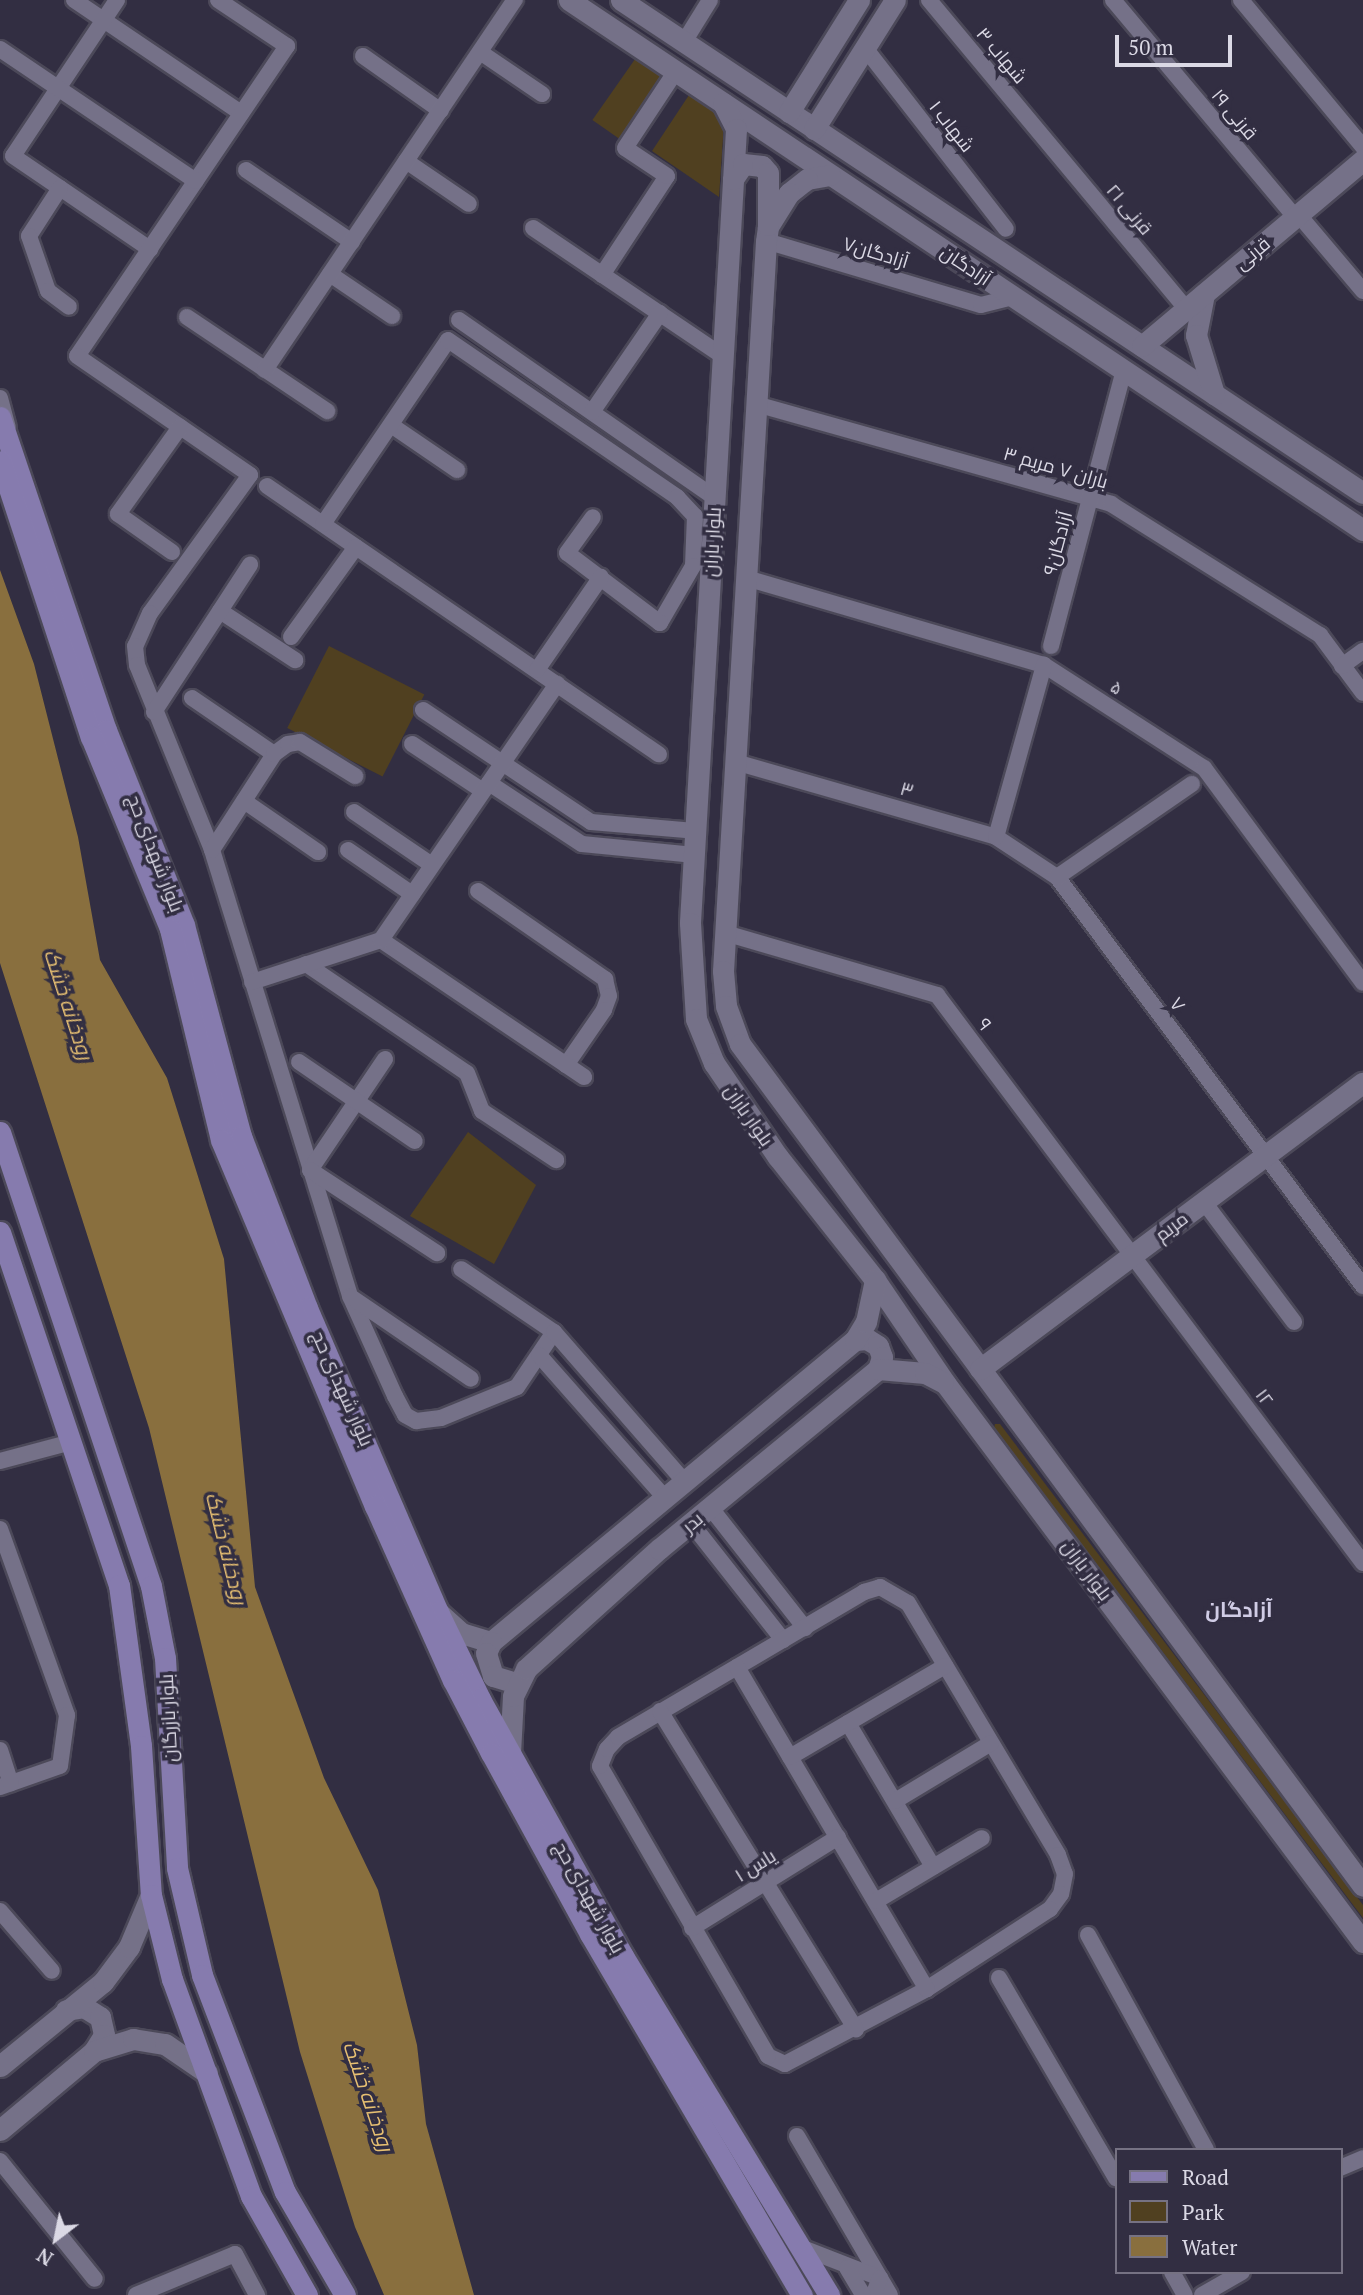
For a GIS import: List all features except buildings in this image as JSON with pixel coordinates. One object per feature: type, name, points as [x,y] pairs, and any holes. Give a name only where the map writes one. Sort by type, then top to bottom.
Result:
[{"type":"main road","name":"بلوار شهدای حج","points":[[0,417],[8,459],[91,737],[170,929],[221,1140],[375,1506],[453,1681],[491,1753],[590,1934],[802,2295]]},
{"type":"main road","name":"بلوار شهدای حج","points":[[8,459],[106,730],[184,925],[241,1136],[307,1308],[438,1612],[510,1753],[657,2014],[829,2295]]},
{"type":"main road","name":"بلوار بازرگان","points":[[0,1132],[8,1183],[152,1586],[165,1658],[177,1868],[202,1975],[285,2192],[345,2295]]},
{"type":"main road","name":"بلوار بازرگان","points":[[0,1233],[118,1585],[141,1746],[151,1895],[172,1979],[251,2196],[307,2295]]},
{"type":"street","points":[[74,0],[242,113]]},
{"type":"street","points":[[117,0],[13,156],[150,248]]},
{"type":"street","points":[[218,0],[287,46],[77,356],[250,475],[139,633],[137,664],[154,712],[212,850],[350,1296],[405,1415],[416,1421],[441,1418],[517,1387],[554,1332]]},
{"type":"street","points":[[265,370],[515,0]]},
{"type":"street","name":"آزادگان","points":[[569,0],[1363,530]]},
{"type":"street","name":"آزادگان","points":[[621,0],[1363,493]]},
{"type":"street","points":[[684,42],[710,0]]},
{"type":"street","points":[[789,112],[859,0]]},
{"type":"street","points":[[814,129],[895,0]]},
{"type":"street","name":"شهاب ۳","points":[[929,0],[1043,137]]},
{"type":"street","name":"قرنی ۱۹","points":[[1113,0],[1296,216],[1363,290]]},
{"type":"street","points":[[1241,0],[1363,147]]},
{"type":"street","name":"شهاب ۱","points":[[865,48],[1006,229]]},
{"type":"street","points":[[0,49],[195,181]]},
{"type":"street","points":[[480,52],[542,94]]},
{"type":"street","points":[[363,56],[441,111]]},
{"type":"street","points":[[602,275],[667,176],[625,148],[676,71]]},
{"type":"street","points":[[812,75],[812,88],[822,97],[835,96]]},
{"type":"street","name":"بلوار باران","points":[[723,103],[736,129],[695,831],[690,968],[696,1018],[714,1063],[778,1157],[875,1280],[945,1384],[1095,1580],[1363,1942]]},
{"type":"street","name":"قرنی ۲۱","points":[[1043,137],[1186,309]]},
{"type":"street","name":"قرنی","points":[[1142,346],[1363,160]]},
{"type":"street","points":[[406,162],[469,204]]},
{"type":"street","points":[[733,179],[736,170],[753,162],[768,173],[767,234]]},
{"type":"street","points":[[246,170],[352,242]]},
{"type":"street","name":"بلوار باران","points":[[830,175],[807,179],[789,193],[767,234],[725,933],[726,1006],[740,1044],[1363,1886]]},
{"type":"street","points":[[60,188],[29,236],[48,291],[69,307]]},
{"type":"street","points":[[533,228],[723,356]]},
{"type":"street","name":"آزادگان۷","points":[[767,234],[981,305],[1014,297]]},
{"type":"street","points":[[963,263],[979,238]]},
{"type":"street","points":[[330,274],[392,316]]},
{"type":"street","points":[[1204,294],[1196,335],[1214,394]]},
{"type":"street","points":[[592,412],[660,313]]},
{"type":"street","points":[[187,317],[327,411]]},
{"type":"street","points":[[459,320],[715,497]]},
{"type":"street","points":[[323,524],[448,340],[677,497],[695,516],[693,566],[660,623],[567,553],[593,517]]},
{"type":"street","name":"آزادگان۹","points":[[1051,646],[1124,370]]},
{"type":"street","points":[[0,398],[8,459]]},
{"type":"street","name":"باران ۷ مریم ۳","points":[[756,404],[1111,504],[1320,635],[1342,666]]},
{"type":"street","points":[[391,425],[457,470]]},
{"type":"street","points":[[172,552],[118,514],[180,427]]},
{"type":"street","points":[[267,486],[659,754]]},
{"type":"street","points":[[291,637],[356,547]]},
{"type":"street","points":[[154,712],[250,565]]},
{"type":"street","points":[[537,670],[601,577]]},
{"type":"street","name":"۵","points":[[746,578],[1044,665],[1204,768],[1363,983]]},
{"type":"street","points":[[220,611],[295,660]]},
{"type":"street","points":[[1363,651],[1342,666],[1363,694]]},
{"type":"street","points":[[996,837],[1044,665]]},
{"type":"street","points":[[252,982],[381,940],[557,684]]},
{"type":"street","points":[[192,698],[274,754]]},
{"type":"street","points":[[423,710],[591,822],[695,831]]},
{"type":"street","points":[[212,850],[274,754],[288,744],[300,742],[355,776]]},
{"type":"street","points":[[412,744],[582,844],[694,855]]},
{"type":"street","name":"۳","points":[[735,762],[996,837],[1057,877]]},
{"type":"street","points":[[1057,877],[1192,784]]},
{"type":"street","points":[[244,801],[318,852]]},
{"type":"street","points":[[354,812],[432,865]]},
{"type":"street","points":[[348,850],[412,894]]},
{"type":"street","name":"۷","points":[[1057,877],[1363,1286]]},
{"type":"street","points":[[478,891],[605,979],[609,996],[604,1010],[566,1065]]},
{"type":"street","name":"۹","points":[[725,933],[937,995],[1133,1255]]},
{"type":"street","points":[[381,940],[584,1077]]},
{"type":"street","points":[[306,964],[467,1073],[482,1111],[556,1160]]},
{"type":"street","points":[[310,1170],[385,1059]]},
{"type":"street","points":[[299,1062],[415,1141]]},
{"type":"street","name":"مریم","points":[[980,1369],[1363,1083]]},
{"type":"street","points":[[310,1170],[437,1253]]},
{"type":"street","points":[[1204,1202],[1294,1322]]},
{"type":"street","name":"۱۲","points":[[1133,1255],[1363,1563]]},
{"type":"street","points":[[461,1269],[554,1332],[684,1481]]},
{"type":"street","name":"بدر","points":[[491,1642],[855,1340],[866,1321],[875,1280]]},
{"type":"street","points":[[350,1296],[471,1379]]},
{"type":"street","points":[[855,1340],[867,1339],[878,1346],[882,1357],[878,1369],[925,1373],[945,1384]]},
{"type":"street","points":[[539,1354],[664,1497]]},
{"type":"street","name":"بدر","points":[[516,1684],[526,1669],[691,1523],[878,1369]]},
{"type":"street","points":[[0,1461],[72,1442]]},
{"type":"street","points":[[642,1472],[663,1457]]},
{"type":"street","points":[[710,1507],[805,1628]]},
{"type":"street","points":[[691,1523],[783,1640]]},
{"type":"street","points":[[0,1529],[6,1564],[67,1715],[60,1766],[5,1785],[0,1750]]},
{"type":"street","points":[[728,1571],[749,1557]]},
{"type":"street","points":[[1095,1580],[1122,1561]]},
{"type":"street","points":[[880,1587],[908,1604],[1058,1855],[1065,1874],[1061,1894],[1050,1909],[927,1989],[856,2029],[785,2064],[768,2056],[600,1766],[607,1749],[618,1738],[805,1628],[880,1587]]},
{"type":"street","points":[[438,1612],[461,1633],[491,1642],[487,1666],[493,1676],[516,1684],[510,1753]]},
{"type":"street","points":[[790,1757],[946,1665]]},
{"type":"street","points":[[737,1667],[927,1989]]},
{"type":"street","points":[[660,1711],[856,2029]]},
{"type":"street","points":[[848,1723],[933,1867]]},
{"type":"street","points":[[895,1801],[991,1744]]},
{"type":"street","name":"یاس ۱","points":[[692,1928],[838,1837]]},
{"type":"street","points":[[876,1901],[982,1838]]},
{"type":"street","points":[[0,2066],[103,1982],[129,1947],[151,1895]]},
{"type":"street","points":[[0,1911],[52,1971]]},
{"type":"street","points":[[1088,1935],[1205,2148]]},
{"type":"street","points":[[999,1979],[1114,2175]]},
{"type":"street","points":[[0,2130],[94,2050],[104,2035],[100,2017],[84,2007],[66,2010]]},
{"type":"street","points":[[94,2050],[132,2039],[165,2044],[207,2073]]},
{"type":"street","points":[[797,2136],[890,2295]]},
{"type":"street","points":[[1342,2167],[1363,2158]]},
{"type":"street","points":[[0,2161],[95,2279]]},
{"type":"street","points":[[800,2247],[847,2268],[880,2278]]},
{"type":"street","points":[[136,2295],[163,2292],[235,2254],[257,2295]]},
{"type":"street","points":[[847,2268],[863,2295]]},
{"type":"street","points":[[1173,2274],[1185,2295]]},
{"type":"street","points":[[1202,2295],[1239,2274]]},
{"type":"street","points":[[873,2295],[880,2278]]},
{"type":"green space","points":[[640,52],[669,72],[621,140],[592,120]]},
{"type":"green space","points":[[689,95],[702,104],[706,95],[725,108],[719,197],[652,151]]},
{"type":"green space","points":[[329,646],[424,695],[383,777],[287,728]]},
{"type":"green space","points":[[468,1132],[536,1185],[494,1264],[410,1216]]},
{"type":"green space","points":[[995,1424],[1000,1424],[1363,1905],[1363,1918],[994,1428]]},
{"type":"water","name":"رودخانه خشک","points":[[0,570],[34,664],[78,837],[100,960],[167,1078],[224,1259],[255,1587],[324,1778],[378,1890],[417,2045],[426,2124],[474,2295],[384,2295],[355,2227],[300,2052],[149,1428],[0,963]]},
{"type":"district","name":"آزادگان","points":[[1239,1609]]}]
